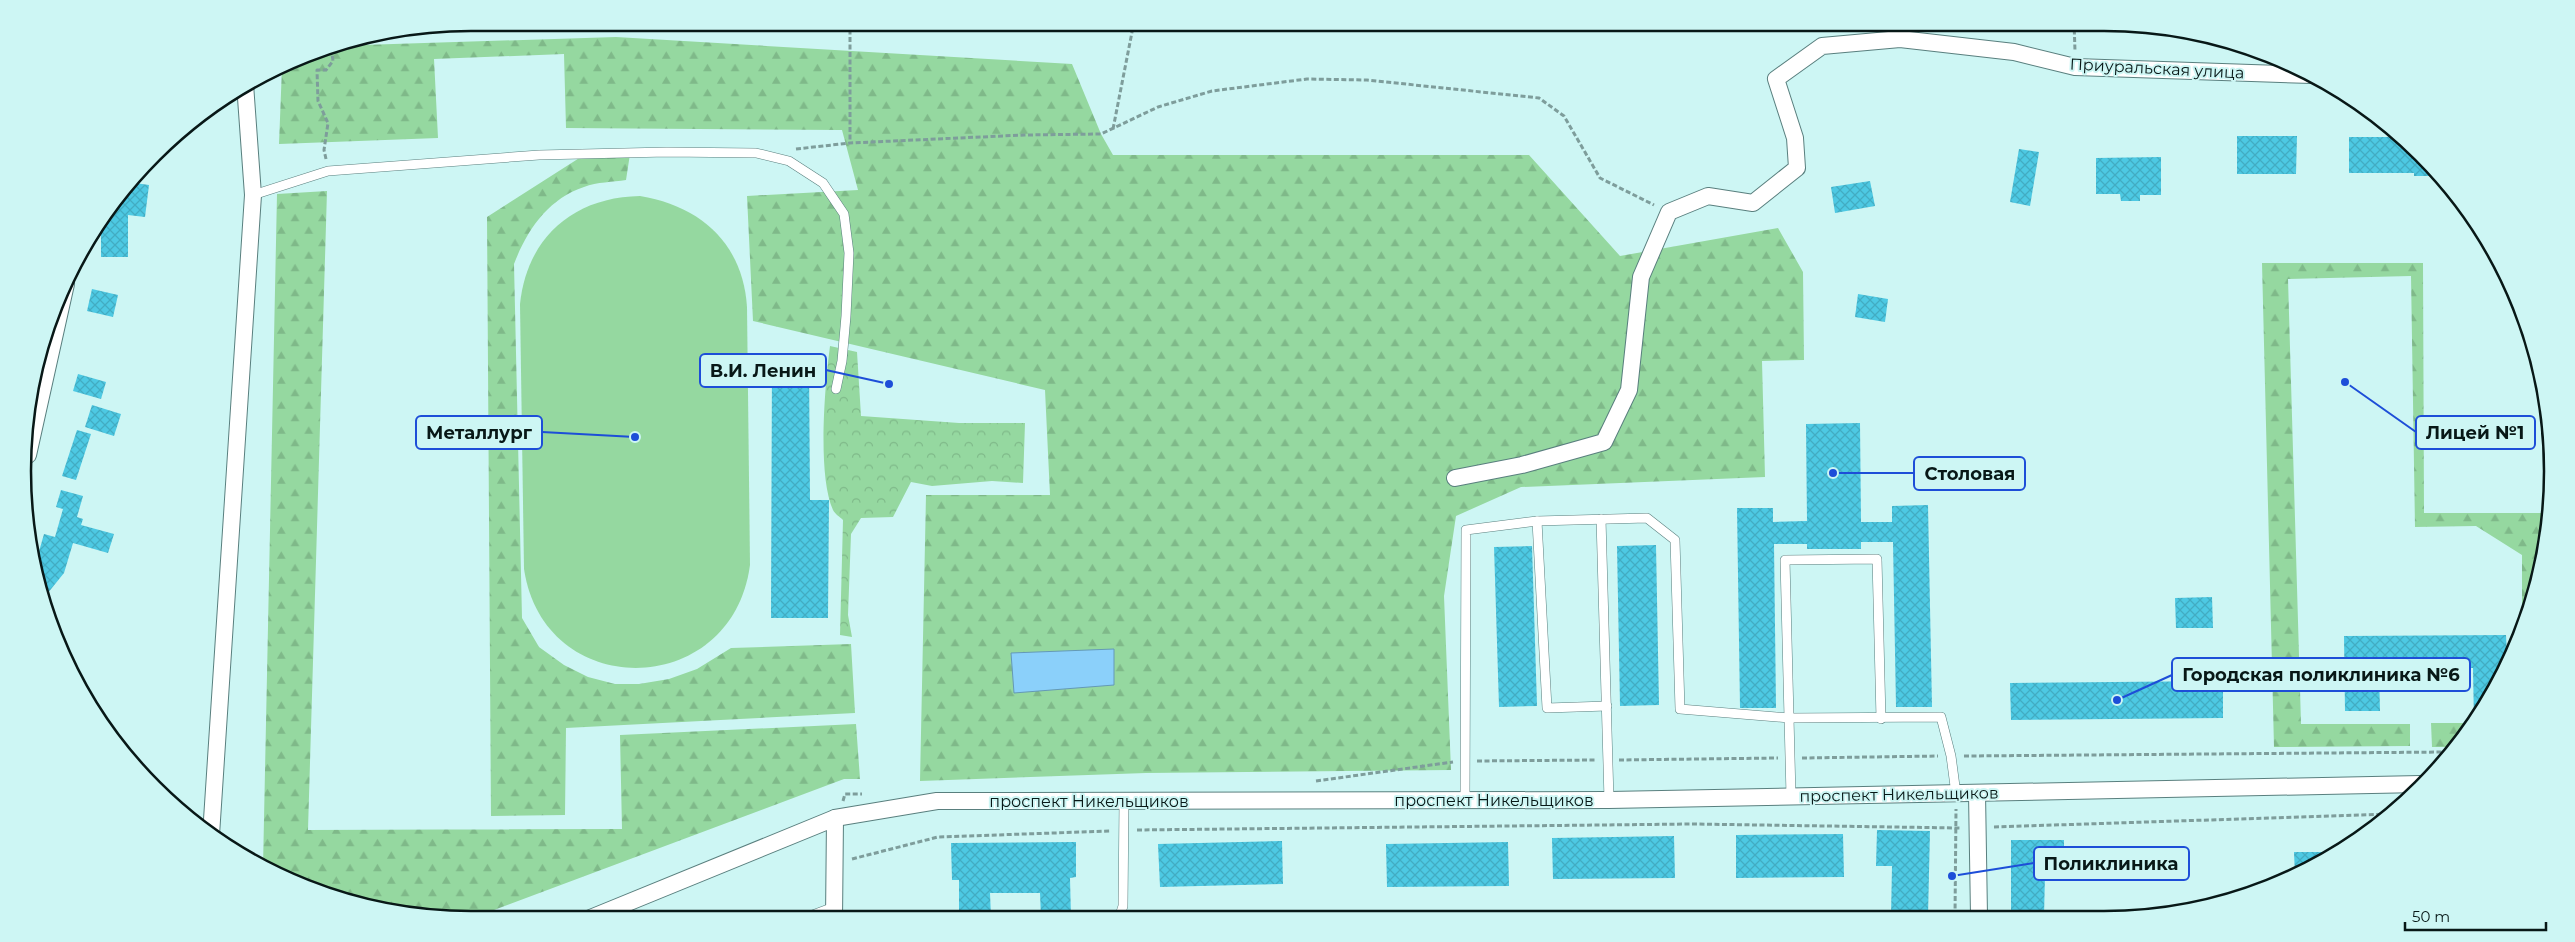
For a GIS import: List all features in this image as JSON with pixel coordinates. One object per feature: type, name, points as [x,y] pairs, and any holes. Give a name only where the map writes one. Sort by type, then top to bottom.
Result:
[{"type":"street","name":"Приуральская улица","points":[[1669,212],[1708,196],[1753,202],[1797,168],[1795,138],[1776,78],[1822,46],[1900,39],[2014,52],[2076,67],[2292,74]]},
{"type":"street","points":[[212,826],[253,195],[246,93]]},
{"type":"street","points":[[1455,478],[1522,465],[1604,442],[1629,390],[1640,276],[1669,212]]},
{"type":"street","points":[[33,432],[57,325]]},
{"type":"street","name":"проспект Никельщиков","points":[[608,911],[835,818],[937,801],[1609,800],[2413,784]]},
{"type":"street","points":[[1977,793],[1979,911]]},
{"type":"street","points":[[834,911],[835,818]]},
{"type":"lane","points":[[253,195],[328,171],[539,155],[657,152],[756,153],[789,162],[823,183],[844,214],[849,253],[842,362],[836,389]]},
{"type":"lane","points":[[1465,800],[1466,530],[1537,521],[1647,518],[1675,540],[1680,709],[1789,718],[1881,719],[1941,717],[1951,756],[1956,794]]},
{"type":"lane","points":[[1601,519],[1609,800]]},
{"type":"lane","points":[[1537,521],[1547,708],[1607,706]]},
{"type":"lane","points":[[1791,796],[1785,560],[1877,559],[1881,719]]},
{"type":"lane","points":[[1121,911],[1123,906],[1124,801]]},
{"type":"path","points":[[850,31],[850,143]]},
{"type":"path","points":[[1112,130],[1132,31]]},
{"type":"path","points":[[2074,31],[2076,67]]},
{"type":"path","points":[[328,171],[324,150],[328,123],[318,101],[317,70],[326,70],[333,61],[332,54]]},
{"type":"path","points":[[794,149],[850,143],[1024,135],[1101,134],[1158,107],[1212,91],[1307,79],[1367,80],[1539,98],[1564,116],[1600,178],[1669,212]]},
{"type":"path","points":[[1310,782],[1464,761],[2442,752]]},
{"type":"path","points":[[835,818],[845,794],[865,794]]},
{"type":"path","points":[[1955,911],[1956,794]]},
{"type":"path","points":[[834,863],[938,837],[1123,830],[1683,824],[1978,828],[2379,814]]},
{"type":"green space","points":[[616,37],[1072,64],[1101,134],[1113,155],[1529,155],[1620,256],[1778,228],[1803,272],[1804,360],[1762,361],[1765,477],[1521,487],[1456,516],[1444,596],[1451,770],[1146,773],[920,781],[926,495],[1050,495],[1045,390],[753,321],[747,196],[858,190],[842,130],[566,128],[564,54],[434,59],[438,138],[279,144],[282,75],[303,65],[361,45]]},
{"type":"green space","points":[[630,154],[626,180],[589,185],[571,192],[549,208],[540,217],[525,239],[514,264],[522,618],[539,647],[564,665],[588,677],[615,684],[639,684],[669,679],[697,669],[731,648],[851,644],[855,713],[566,728],[565,815],[491,816],[487,217],[584,155]]},
{"type":"green space","points":[[327,191],[308,830],[622,829],[620,735],[856,724],[860,779],[844,779],[491,911],[442,910],[414,907],[357,896],[303,877],[263,858],[277,194]]},
{"type":"green space","points":[[640,196],[662,201],[700,219],[715,232],[727,247],[737,264],[744,285],[747,307],[750,565],[736,609],[710,641],[676,661],[638,668],[600,662],[565,644],[539,613],[524,569],[520,304],[524,280],[532,259],[558,225],[575,213],[594,204],[616,198]]},
{"type":"green space","points":[[2262,263],[2423,263],[2424,513],[2542,513],[2529,585],[2522,606],[2522,555],[2476,526],[2415,527],[2411,276],[2288,279],[2301,724],[2410,724],[2410,746],[2274,747]]},
{"type":"green space","points":[[830,346],[857,352],[861,416],[959,423],[1025,423],[1023,483],[992,481],[932,486],[911,482],[893,517],[861,518],[851,534],[848,615],[852,637],[840,635],[843,520],[833,510],[825,475],[824,429]]},
{"type":"green space","points":[[2431,723],[2464,723],[2446,747],[2432,747]]},
{"type":"water","points":[[1114,649],[1114,685],[1014,693],[1011,653]]},
{"type":"building","points":[[2237,136],[2297,136],[2296,174],[2237,174]]},
{"type":"building","points":[[2349,137],[2390,137],[2430,176],[2414,176],[2414,173],[2349,173]]},
{"type":"building","points":[[2019,149],[2039,152],[2030,206],[2010,202]]},
{"type":"building","points":[[2161,157],[2161,195],[2140,195],[2140,201],[2121,201],[2120,194],[2096,194],[2096,158]]},
{"type":"building","points":[[1870,181],[1875,206],[1835,213],[1831,187]]},
{"type":"building","points":[[138,183],[149,185],[145,217],[128,215],[128,257],[101,257],[101,233],[105,227]]},
{"type":"building","points":[[92,289],[118,295],[113,317],[87,311]]},
{"type":"building","points":[[1858,294],[1888,299],[1885,322],[1855,317]]},
{"type":"building","points":[[772,361],[809,361],[810,500],[829,500],[828,618],[771,618]]},
{"type":"building","points":[[78,374],[106,382],[101,399],[73,391]]},
{"type":"building","points":[[92,405],[121,414],[114,436],[85,427]]},
{"type":"building","points":[[1860,423],[1861,522],[1892,522],[1892,506],[1928,505],[1932,707],[1896,707],[1893,542],[1861,542],[1861,549],[1807,549],[1807,544],[1774,544],[1776,708],[1740,708],[1737,508],[1773,508],[1773,522],[1807,521],[1806,424]]},
{"type":"building","points":[[77,430],[91,434],[76,480],[62,476]]},
{"type":"building","points":[[61,490],[83,496],[77,517],[83,519],[81,525],[114,534],[108,553],[73,543],[64,573],[48,592],[39,551],[44,534],[55,537],[63,509],[56,507]]},
{"type":"building","points":[[1656,545],[1659,705],[1620,706],[1617,546]]},
{"type":"building","points":[[1532,546],[1537,706],[1499,707],[1494,547]]},
{"type":"building","points":[[2212,597],[2213,628],[2176,628],[2175,598]]},
{"type":"building","points":[[2506,635],[2507,646],[2485,691],[2474,709],[2473,668],[2379,669],[2380,711],[2345,711],[2344,636]]},
{"type":"building","points":[[2223,681],[2223,718],[2011,720],[2010,683]]},
{"type":"building","points":[[1877,830],[1930,831],[1928,911],[1891,911],[1892,866],[1876,866]]},
{"type":"building","points":[[1843,834],[1844,877],[1736,878],[1736,835]]},
{"type":"building","points":[[1674,836],[1675,878],[1553,879],[1552,838]]},
{"type":"building","points":[[2011,840],[2064,840],[2064,876],[2045,875],[2044,911],[2011,911]]},
{"type":"building","points":[[1282,841],[1283,884],[1160,887],[1158,844]]},
{"type":"building","points":[[1076,842],[1076,877],[1070,878],[1071,911],[1041,911],[1040,893],[990,893],[991,911],[959,911],[959,880],[952,880],[951,843]]},
{"type":"building","points":[[1508,842],[1509,886],[1387,887],[1386,844]]},
{"type":"building","points":[[2294,852],[2324,852],[2298,865],[2295,867]]},
{"type":"place","name":"Лицей №1","points":[[2345,382]]},
{"type":"place","name":"В.И. Ленин","points":[[889,384]]},
{"type":"place","name":"Металлург","points":[[635,437]]},
{"type":"place","name":"Столовая","points":[[1833,473]]},
{"type":"place","name":"Городская поликлиника №6","points":[[2117,700]]},
{"type":"place","name":"Поликлиника","points":[[1952,876]]}]
